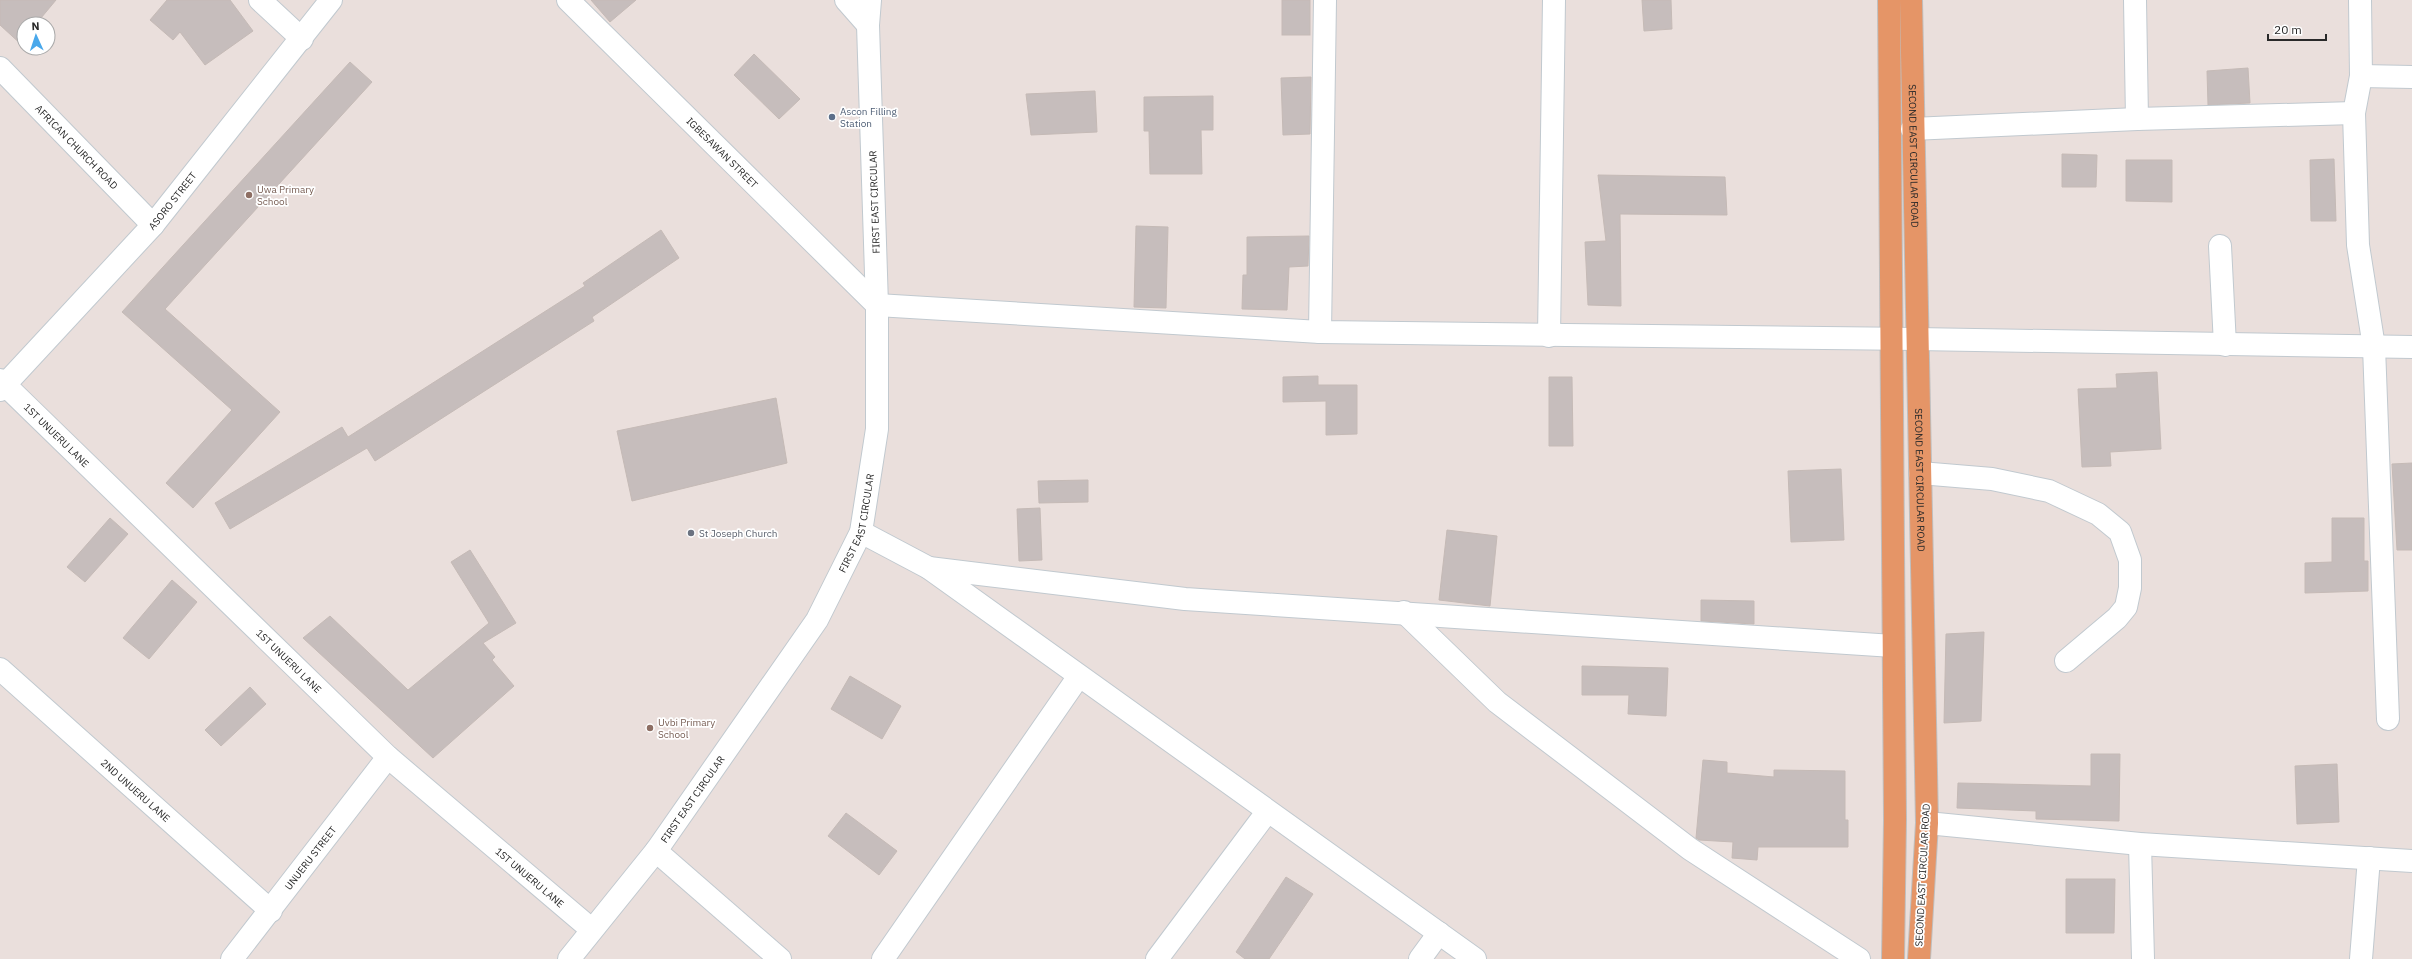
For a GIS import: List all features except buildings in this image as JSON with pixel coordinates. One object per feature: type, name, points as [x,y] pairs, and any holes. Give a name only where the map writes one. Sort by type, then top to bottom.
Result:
[{"type":"main road","points":[[1888,0],[1893,959]]},
{"type":"main road","name":"SECOND EAST CIRCULAR ROAD","points":[[1911,0],[1916,338],[1927,823],[1918,959]]},
{"type":"street","points":[[260,0],[302,38]]},
{"type":"street","name":"ASORO STREET","points":[[2,385],[153,225],[331,0]]},
{"type":"street","name":"IGBESAWAN STREET","points":[[568,0],[877,305]]},
{"type":"street","points":[[846,0],[868,25]]},
{"type":"street","name":"FIRST EAST CIRCULAR","points":[[569,959],[591,929],[656,851],[818,620],[861,532],[877,429],[877,305],[868,25],[870,0]]},
{"type":"street","points":[[1320,332],[1325,0]]},
{"type":"street","points":[[1549,336],[1554,0]]},
{"type":"street","points":[[2135,0],[2137,119]]},
{"type":"street","points":[[2360,0],[2361,76],[2354,113],[2358,245],[2374,347],[2388,719]]},
{"type":"street","name":"AFRICAN CHURCH ROAD","points":[[0,68],[153,225]]},
{"type":"street","points":[[2361,76],[2412,77]]},
{"type":"street","points":[[1912,129],[2137,119],[2354,113]]},
{"type":"street","points":[[2220,246],[2225,345]]},
{"type":"street","points":[[877,305],[1320,332],[1549,336],[1916,338],[2225,345],[2412,347]]},
{"type":"street","name":"1ST UNUERU LANE","points":[[2,385],[388,757],[591,929]]},
{"type":"street","points":[[1920,473],[1992,479],[2049,491],[2098,514],[2120,532],[2130,560],[2130,588],[2126,607],[2117,618],[2066,661]]},
{"type":"street","points":[[861,532],[929,568],[1267,812],[1475,959]]},
{"type":"street","points":[[929,568],[1185,599],[1404,612],[1892,646]]},
{"type":"street","points":[[1404,612],[1496,702],[1690,849],[1859,959]]},
{"type":"street","name":"2ND UNUERU LANE","points":[[0,669],[271,911]]},
{"type":"street","points":[[883,959],[1079,676]]},
{"type":"street","name":"UNUERU STREET","points":[[232,959],[271,911],[388,757]]},
{"type":"street","points":[[1156,959],[1267,812]]},
{"type":"street","points":[[1927,823],[2140,844],[2412,861]]},
{"type":"street","points":[[2140,844],[2143,959]]},
{"type":"street","points":[[656,851],[780,959]]},
{"type":"street","points":[[2361,959],[2369,858]]},
{"type":"street","points":[[1420,959],[1439,933]]},
{"type":"place","name":"Ascon Filling Station","points":[[832,117]]},
{"type":"place","name":"Uwa Primary School","points":[[249,195]]},
{"type":"place","name":"St Joseph Church","points":[[691,533]]},
{"type":"place","name":"Uvbi Primary School","points":[[650,728]]}]
